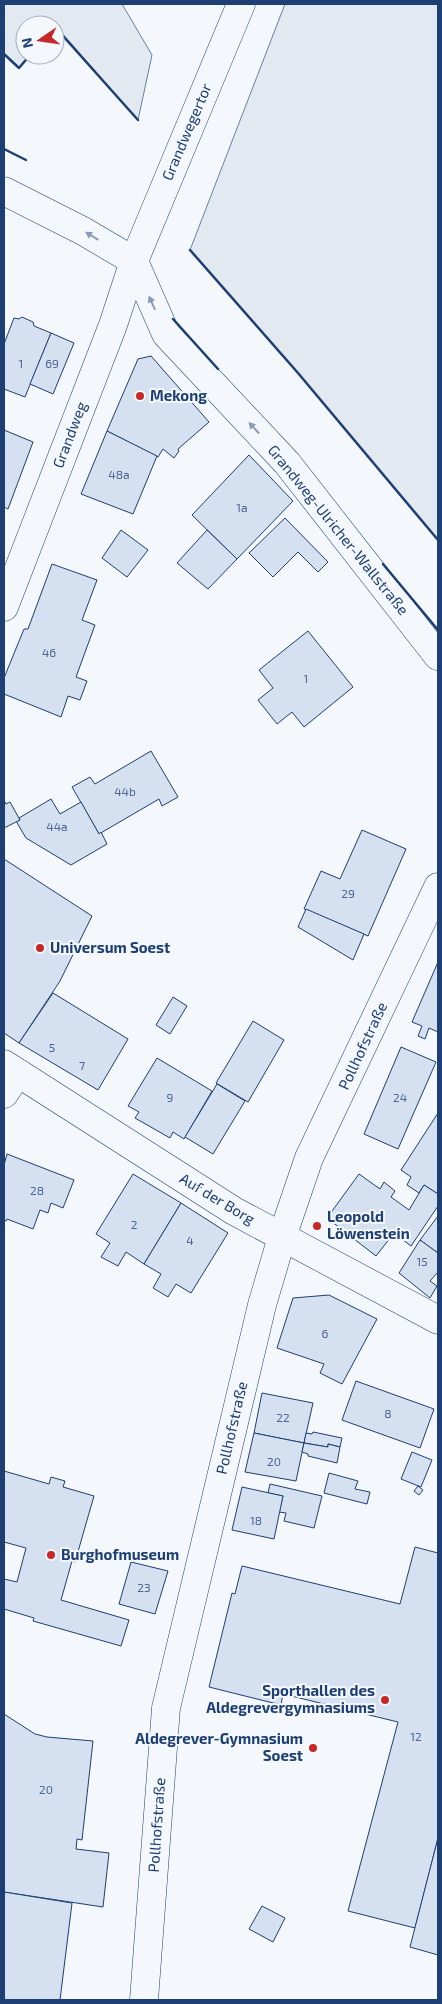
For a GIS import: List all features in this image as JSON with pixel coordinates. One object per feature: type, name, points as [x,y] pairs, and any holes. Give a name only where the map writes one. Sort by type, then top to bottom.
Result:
[{"type":"street","name":"Grandwegertor","points":[[134,261],[241,4]]},
{"type":"street","points":[[4,191],[83,231],[134,261]]},
{"type":"street","name":"Grandweg","points":[[4,607],[113,325],[134,261]]},
{"type":"street","name":"Grandweg-Ulricher-Wallstraße","points":[[134,261],[166,334],[287,463],[438,656]]},
{"type":"street","name":"Pollhofstraße","points":[[144,2000],[166,1708],[262,1306],[282,1237],[309,1158],[438,887]]},
{"type":"street","name":"Auf der Borg","points":[[9,1077],[234,1211],[438,1320]]},
{"type":"shaded area","points":[[4,4],[122,4],[152,55],[138,120],[65,36],[65,15],[15,15],[15,64],[4,54]]},
{"type":"shaded area","points":[[285,4],[438,4],[438,540],[298,373],[190,250]]},
{"type":"building","points":[[22,317],[33,322],[34,326],[51,333],[25,397],[4,389],[4,344],[14,318],[19,319]]},
{"type":"building","points":[[51,333],[74,343],[53,394],[30,384]]},
{"type":"building","points":[[151,356],[209,422],[178,449],[179,451],[174,458],[163,449],[158,457],[107,431],[138,359]]},
{"type":"building","points":[[4,430],[33,442],[8,509],[4,507]]},
{"type":"building","points":[[107,431],[157,456],[133,514],[81,494]]},
{"type":"building","points":[[249,455],[293,501],[237,559],[192,515]]},
{"type":"building","points":[[285,518],[328,562],[318,572],[298,552],[273,577],[249,553]]},
{"type":"building","points":[[121,530],[148,550],[127,577],[102,558]]},
{"type":"building","points":[[207,530],[237,559],[208,589],[177,563]]},
{"type":"building","points":[[52,564],[97,580],[82,620],[95,625],[76,677],[87,681],[80,700],[68,696],[61,717],[4,694],[4,678],[24,629],[28,629]]},
{"type":"building","points":[[308,631],[353,687],[304,727],[292,712],[277,724],[258,700],[273,688],[259,670]]},
{"type":"building","points":[[151,751],[178,797],[162,806],[159,799],[99,834],[72,787],[90,777],[95,784]]},
{"type":"building","points":[[51,799],[60,814],[81,802],[99,834],[101,832],[107,844],[71,865],[26,838],[16,821]]},
{"type":"building","points":[[4,800],[6,804],[10,802],[20,820],[4,828]]},
{"type":"building","points":[[362,830],[406,849],[368,936],[304,909],[321,871],[340,879]]},
{"type":"building","name":"Universum Soest","points":[[4,859],[92,916],[60,981],[19,1043],[4,1033]]},
{"type":"building","points":[[306,909],[364,934],[353,960],[298,927]]},
{"type":"building","points":[[438,962],[438,1032],[429,1028],[425,1039],[418,1036],[422,1026],[412,1022]]},
{"type":"building","points":[[53,993],[128,1039],[98,1090],[19,1043]]},
{"type":"building","points":[[173,997],[187,1006],[170,1034],[156,1025]]},
{"type":"building","points":[[253,1021],[284,1040],[248,1102],[216,1083]]},
{"type":"building","points":[[401,1047],[436,1062],[398,1149],[364,1134]]},
{"type":"building","points":[[157,1058],[212,1091],[184,1139],[173,1132],[170,1138],[135,1118],[139,1112],[128,1106]]},
{"type":"building","points":[[217,1084],[245,1101],[213,1154],[185,1137]]},
{"type":"building","points":[[438,1113],[438,1194],[424,1185],[419,1193],[407,1185],[411,1177],[401,1170]]},
{"type":"building","points":[[7,1154],[74,1180],[63,1208],[51,1203],[48,1213],[40,1210],[33,1229],[7,1219],[6,1221],[4,1220],[4,1165]]},
{"type":"building","points":[[133,1174],[181,1203],[144,1264],[126,1252],[118,1266],[101,1257],[110,1243],[96,1234]]},
{"type":"building","points":[[359,1174],[380,1189],[384,1182],[395,1191],[391,1197],[409,1210],[424,1185],[438,1194],[438,1206],[411,1246],[394,1233],[376,1256],[327,1218]]},
{"type":"building","points":[[181,1203],[228,1233],[191,1293],[176,1284],[168,1297],[153,1288],[161,1274],[144,1264]]},
{"type":"building","points":[[438,1216],[438,1253],[420,1240]]},
{"type":"building","points":[[420,1240],[438,1253],[438,1272],[430,1281],[437,1286],[430,1298],[399,1273]]},
{"type":"building","points":[[329,1295],[377,1319],[342,1384],[320,1373],[324,1364],[277,1348],[293,1298]]},
{"type":"building","points":[[356,1381],[434,1409],[420,1448],[342,1420]]},
{"type":"building","points":[[262,1393],[313,1403],[304,1443],[254,1433]]},
{"type":"building","points":[[313,1432],[342,1438],[340,1447],[328,1444],[328,1447],[304,1443],[306,1433],[312,1434]]},
{"type":"building","points":[[254,1433],[304,1443],[296,1481],[245,1472]]},
{"type":"building","points":[[304,1443],[328,1447],[328,1444],[340,1447],[337,1463],[308,1456],[308,1454],[302,1452]]},
{"type":"building","points":[[412,1452],[432,1460],[421,1487],[401,1479]]},
{"type":"building","name":"Burghofmuseum","points":[[4,1471],[49,1484],[51,1477],[65,1481],[63,1487],[94,1496],[75,1562],[72,1561],[61,1600],[129,1620],[121,1646],[33,1621],[34,1618],[4,1609],[4,1579],[17,1582],[26,1548],[4,1542]]},
{"type":"building","points":[[329,1473],[358,1481],[355,1489],[370,1492],[367,1504],[324,1493]]},
{"type":"building","points":[[270,1484],[322,1496],[314,1528],[284,1521],[286,1513],[279,1512],[283,1496],[268,1493]]},
{"type":"building","points":[[418,1486],[423,1490],[419,1495],[414,1491]]},
{"type":"building","points":[[242,1487],[283,1496],[274,1539],[232,1530]]},
{"type":"building","points":[[415,1547],[438,1553],[438,1838],[415,1928],[348,1911],[398,1722],[283,1694],[281,1705],[209,1687],[232,1593],[235,1594],[242,1566],[400,1604]]},
{"type":"building","points":[[131,1562],[168,1571],[155,1614],[119,1604]]},
{"type":"building","points":[[4,1714],[35,1734],[47,1737],[93,1741],[82,1840],[77,1839],[76,1849],[109,1853],[103,1907],[4,1892]]},
{"type":"building","points":[[438,1838],[438,1955],[410,1947]]},
{"type":"building","points":[[4,1892],[72,1903],[60,2000],[4,2000]]},
{"type":"building","points":[[262,1906],[285,1918],[273,1942],[249,1929]]},
{"type":"wall","points":[[65,38],[138,120]]},
{"type":"wall","points":[[4,54],[15,64]]},
{"type":"wall","points":[[16,65],[19,68],[22,65]]},
{"type":"wall","points":[[4,149],[26,160]]},
{"type":"wall","points":[[190,250],[298,373],[438,540]]},
{"type":"wall","points":[[173,319],[218,369]]},
{"type":"wall","points":[[383,564],[438,630]]},
{"type":"place","name":"Mekong","points":[[140,396]]},
{"type":"place","name":"Universum Soest","points":[[40,948]]},
{"type":"place","name":"Leopold Löwenstein","points":[[317,1226]]},
{"type":"place","name":"Burghofmuseum","points":[[51,1555]]},
{"type":"place","name":"Sporthallen des Aldegrevergymnasiums","points":[[385,1700]]},
{"type":"place","name":"Aldegrever-Gymnasium Soest","points":[[313,1748]]}]
